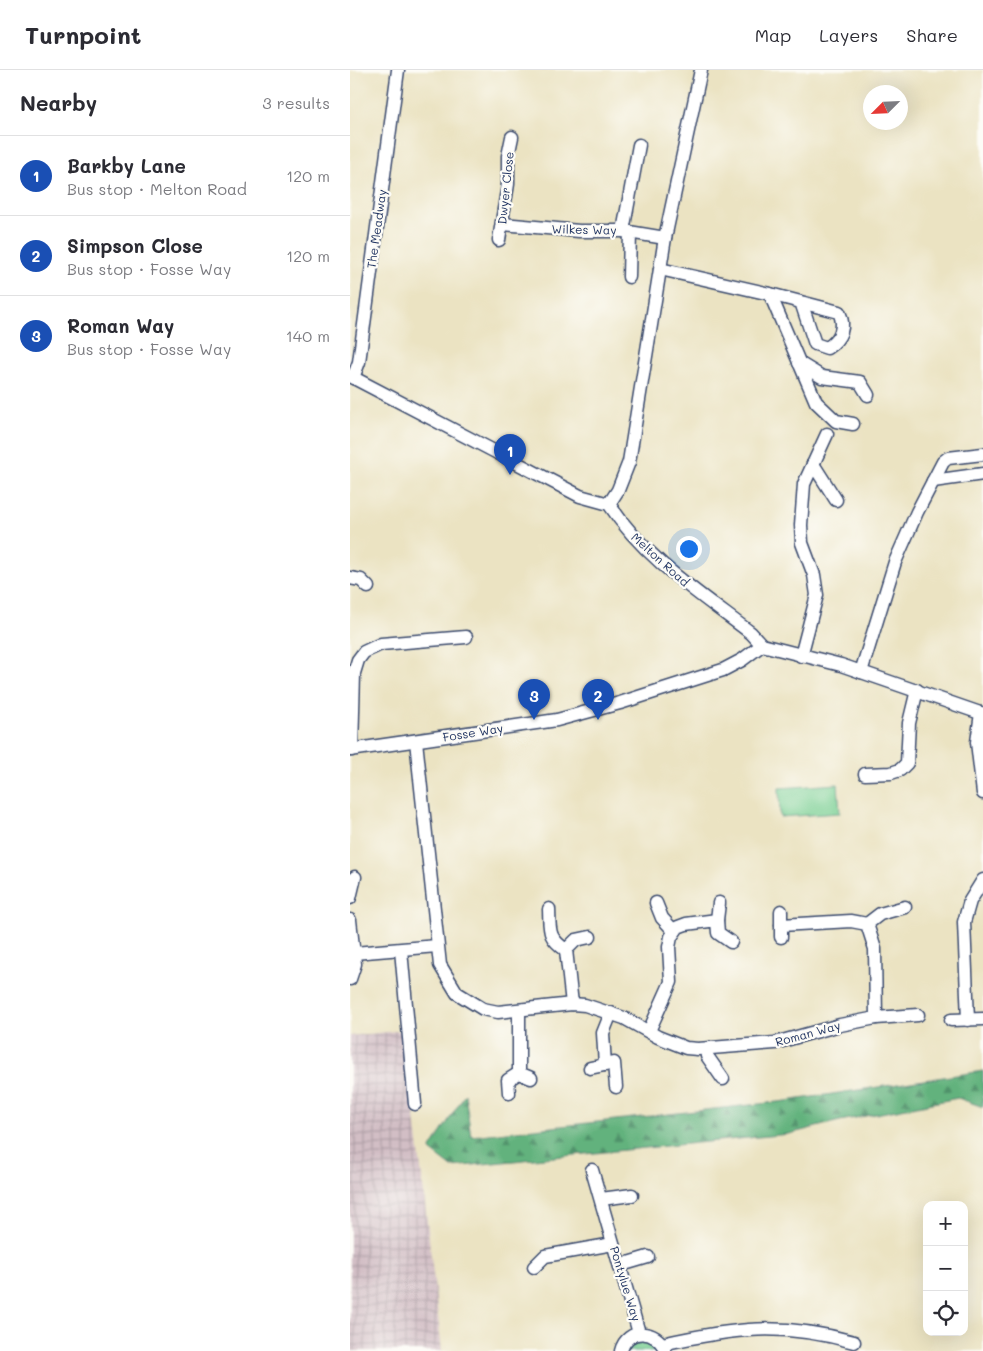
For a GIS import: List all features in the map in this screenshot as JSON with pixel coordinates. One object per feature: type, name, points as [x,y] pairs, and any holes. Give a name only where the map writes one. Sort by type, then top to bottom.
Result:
[{"type":"street","points":[[352,377],[580,496],[609,504],[618,490],[629,462],[665,238],[701,70]]},
{"type":"street","name":"The Meadway","points":[[352,377],[359,362],[397,75]]},
{"type":"street","name":"Dwyer Close","points":[[499,240],[503,224],[512,137]]},
{"type":"street","points":[[629,277],[627,231],[639,144]]},
{"type":"street","name":"Wilkes Way","points":[[503,224],[579,231],[627,231],[665,238]]},
{"type":"street","points":[[660,269],[801,302]]},
{"type":"street","points":[[770,294],[816,402],[836,421],[853,424]]},
{"type":"street","points":[[799,362],[822,376],[860,382],[868,395]]},
{"type":"street","points":[[802,656],[817,596],[814,575],[802,543],[801,525],[804,484],[827,434]]},
{"type":"street","points":[[860,672],[895,562],[943,462],[948,458],[983,454]]},
{"type":"street","points":[[813,464],[836,500]]},
{"type":"street","points":[[933,481],[983,474]]},
{"type":"street","name":"Melton Road","points":[[609,504],[624,528],[664,566],[751,633],[762,646]]},
{"type":"street","points":[[350,578],[362,580],[368,587]]},
{"type":"street","points":[[351,750],[354,673],[358,660],[364,652],[380,644],[466,637]]},
{"type":"street","points":[[762,646],[860,672],[917,690],[954,706],[982,714],[977,742],[983,793]]},
{"type":"street","name":"Fosse Way","points":[[351,750],[557,720],[620,703],[723,670],[762,646]]},
{"type":"street","points":[[865,774],[891,773],[900,770],[907,762],[909,723],[917,690]]},
{"type":"street","name":"Roman Way","points":[[416,741],[440,965],[457,993],[483,1010],[498,1012],[519,1011],[572,1004],[598,1008],[686,1048],[706,1049],[775,1043],[840,1025],[876,1018],[918,1015]]},
{"type":"street","points":[[350,898],[355,877]]},
{"type":"street","points":[[968,1020],[964,922],[970,901],[983,880]]},
{"type":"street","points":[[656,903],[662,918],[674,931]]},
{"type":"street","points":[[719,903],[718,926],[731,942]]},
{"type":"street","points":[[781,911],[781,931],[851,921],[867,924],[880,914],[906,907]]},
{"type":"street","points":[[549,909],[551,936],[554,942],[566,950],[572,1004]]},
{"type":"street","points":[[350,920],[355,958],[350,979]]},
{"type":"street","points":[[649,1031],[671,982],[669,947],[674,931],[686,924],[718,926]]},
{"type":"street","points":[[867,924],[875,949],[876,1018]]},
{"type":"street","points":[[566,950],[576,940],[590,937]]},
{"type":"street","points":[[355,958],[437,946]]},
{"type":"street","points":[[401,950],[414,1104]]},
{"type":"street","points":[[509,1094],[520,1077],[519,1011]]},
{"type":"street","points":[[611,1013],[603,1033],[616,1087]]},
{"type":"street","points":[[951,1020],[983,1019]]},
{"type":"street","points":[[706,1049],[707,1056],[724,1079]]},
{"type":"street","points":[[590,1068],[609,1064]]},
{"type":"street","name":"Pontylue Way","points":[[592,1170],[611,1240],[621,1265],[639,1333]]},
{"type":"street","points":[[601,1199],[632,1195]]},
{"type":"street","points":[[534,1267],[545,1256],[611,1240]]},
{"type":"street","points":[[621,1265],[648,1257]]},
{"type":"street","points":[[621,1350],[632,1336],[639,1333],[649,1334],[664,1347],[739,1329],[769,1328],[824,1334],[854,1342]]},
{"type":"shaded area","points":[[405,1030],[442,1351],[350,1351],[350,1036]]},
{"type":"green space","points":[[838,784],[840,813],[780,817],[779,788]]},
{"type":"green space","points":[[983,1071],[983,1107],[958,1098],[840,1121],[789,1134],[452,1167],[430,1150],[465,1094],[471,1136],[786,1101]]},
{"type":"green space","points":[[638,1333],[665,1351],[621,1351]]},
{"type":"place","name":"Barkby Lane","points":[[510,475]]},
{"type":"place","name":"Roman Way","points":[[534,720]]},
{"type":"place","name":"Simpson Close","points":[[598,720]]}]
